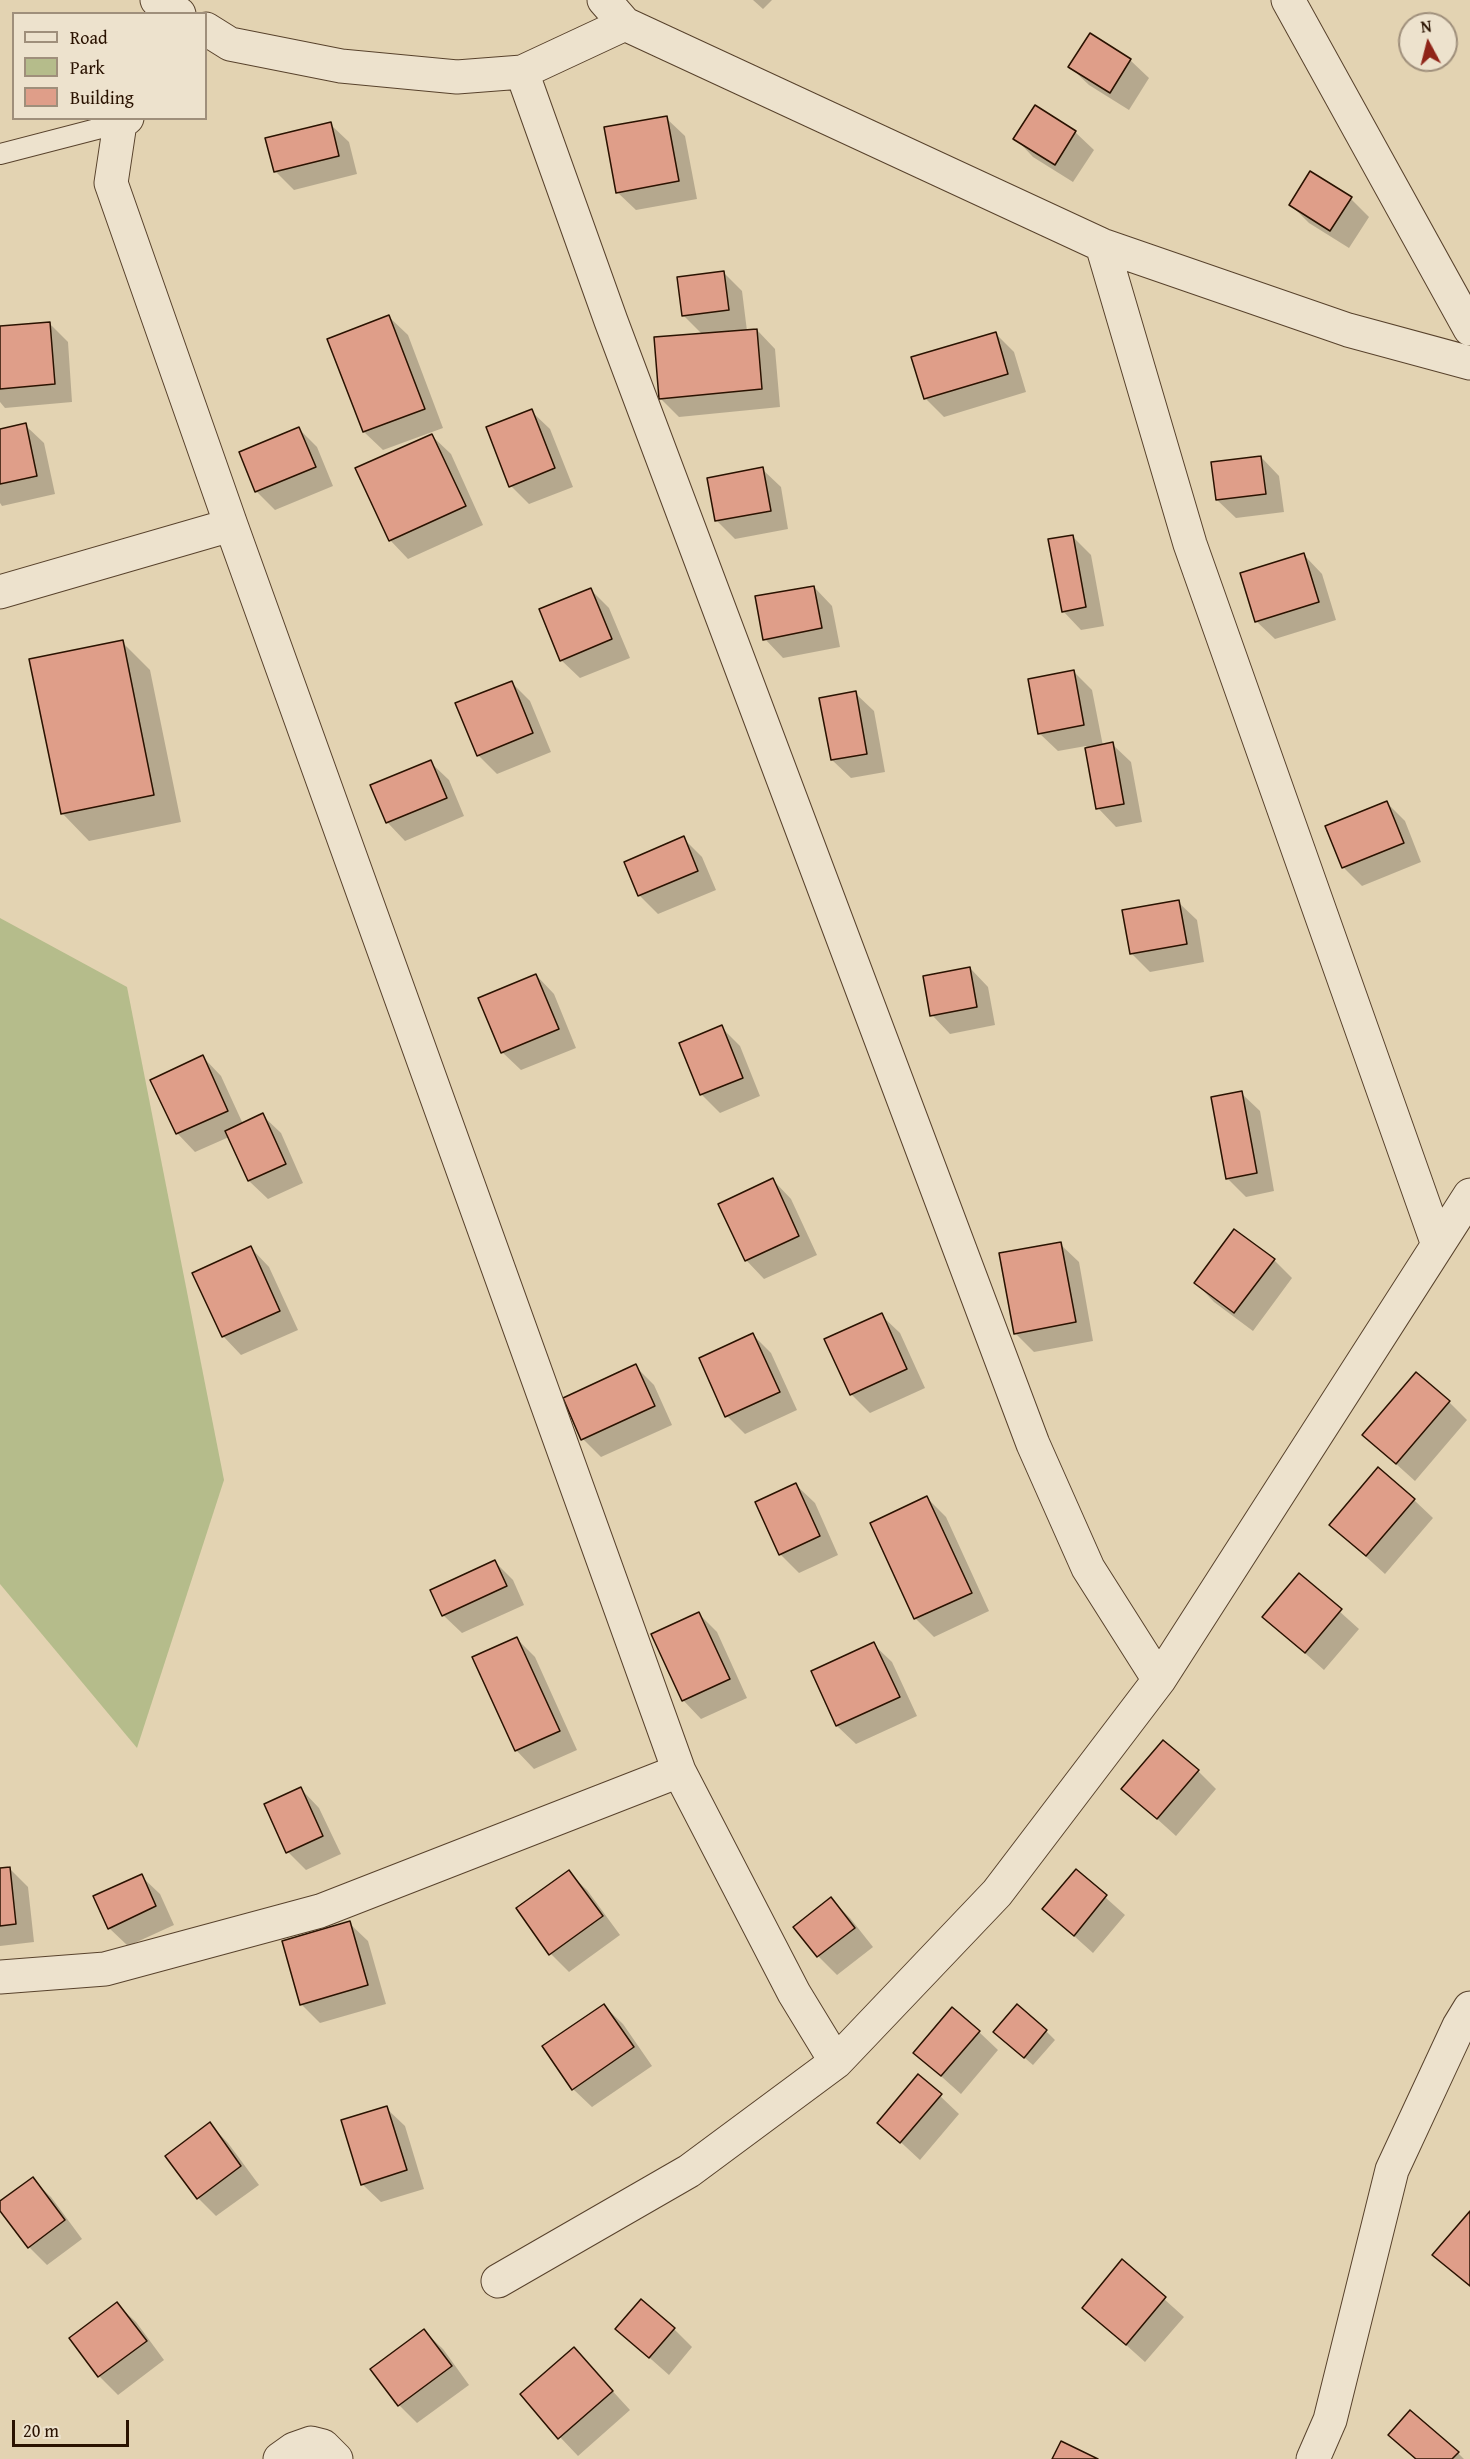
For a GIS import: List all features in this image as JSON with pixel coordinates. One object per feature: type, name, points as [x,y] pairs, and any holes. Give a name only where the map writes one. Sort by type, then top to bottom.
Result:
[{"type":"street","points":[[157,0],[176,12]]},
{"type":"street","points":[[1288,0],[1470,329]]},
{"type":"street","points":[[214,45],[340,66],[457,77],[522,72],[615,12],[1102,244],[1348,330],[1470,363]]},
{"type":"street","points":[[522,72],[611,321],[1033,1444],[1088,1568],[1159,1680]]},
{"type":"street","points":[[124,121],[111,183],[231,525],[679,1771],[794,1993],[836,2062]]},
{"type":"street","points":[[1102,244],[1190,544],[1438,1245]]},
{"type":"street","points":[[0,592],[231,525]]},
{"type":"street","points":[[498,2281],[689,2171],[836,2062],[997,1893],[1159,1680],[1470,1195]]},
{"type":"street","points":[[0,1977],[105,1969],[320,1911],[679,1771]]},
{"type":"street","points":[[1313,2459],[1330,2420],[1392,2170],[1459,2026],[1470,2008]]},
{"type":"street","points":[[280,2459],[294,2449],[311,2443],[322,2446],[336,2459]]},
{"type":"lane","points":[[0,154],[124,121]]},
{"type":"green space","points":[[0,918],[127,987],[224,1480],[137,1748],[0,1584]]},
{"type":"building","points":[[1090,33],[1131,59],[1110,93],[1068,67]]},
{"type":"building","points":[[1035,105],[1076,131],[1055,165],[1013,139]]},
{"type":"building","points":[[667,116],[679,181],[616,193],[604,127]]},
{"type":"building","points":[[331,122],[339,156],[274,172],[265,138]]},
{"type":"building","points":[[1310,171],[1352,197],[1330,231],[1289,205]]},
{"type":"building","points":[[724,271],[729,310],[682,316],[677,277]]},
{"type":"building","points":[[389,315],[425,409],[363,432],[327,339]]},
{"type":"building","points":[[50,322],[55,384],[0,389],[0,326]]},
{"type":"building","points":[[757,329],[762,389],[659,399],[654,337]]},
{"type":"building","points":[[996,332],[1008,374],[924,399],[911,357]]},
{"type":"building","points":[[532,409],[555,468],[509,487],[486,427]]},
{"type":"building","points":[[26,423],[37,476],[0,484],[0,429]]},
{"type":"building","points":[[299,427],[316,467],[255,492],[239,452]]},
{"type":"building","points":[[432,434],[466,506],[389,541],[355,468]]},
{"type":"building","points":[[1261,456],[1266,494],[1216,500],[1211,462]]},
{"type":"building","points":[[763,467],[771,511],[715,521],[707,478]]},
{"type":"building","points":[[1073,535],[1086,607],[1062,612],[1048,539]]},
{"type":"building","points":[[1304,553],[1319,602],[1255,622],[1240,573]]},
{"type":"building","points":[[814,586],[822,628],[763,640],[755,596]]},
{"type":"building","points":[[591,588],[612,639],[560,661],[539,609]]},
{"type":"building","points":[[123,640],[154,795],[61,814],[29,659]]},
{"type":"building","points":[[1074,670],[1084,725],[1038,734],[1028,679]]},
{"type":"building","points":[[512,681],[533,733],[477,756],[455,703]]},
{"type":"building","points":[[856,691],[867,754],[831,760],[819,698]]},
{"type":"building","points":[[1113,742],[1124,804],[1096,809],[1085,748]]},
{"type":"building","points":[[431,760],[447,798],[386,823],[370,785]]},
{"type":"building","points":[[1387,801],[1404,843],[1342,868],[1325,826]]},
{"type":"building","points":[[684,836],[698,871],[638,896],[624,862]]},
{"type":"building","points":[[1179,900],[1187,944],[1130,954],[1122,910]]},
{"type":"building","points":[[970,967],[977,1007],[930,1016],[923,976]]},
{"type":"building","points":[[536,974],[559,1029],[501,1053],[478,998]]},
{"type":"building","points":[[722,1025],[743,1078],[700,1095],[679,1043]]},
{"type":"building","points":[[203,1055],[228,1111],[176,1134],[150,1080]]},
{"type":"building","points":[[1242,1091],[1257,1173],[1226,1179],[1211,1097]]},
{"type":"building","points":[[263,1113],[286,1164],[248,1181],[225,1131]]},
{"type":"building","points":[[773,1178],[799,1236],[745,1261],[718,1204]]},
{"type":"building","points":[[1234,1229],[1275,1259],[1234,1313],[1194,1283]]},
{"type":"building","points":[[1061,1242],[1076,1322],[1014,1334],[999,1253]]},
{"type":"building","points":[[251,1246],[280,1311],[222,1337],[192,1273]]},
{"type":"building","points":[[882,1313],[907,1369],[850,1395],[824,1339]]},
{"type":"building","points":[[753,1333],[780,1392],[725,1417],[699,1358]]},
{"type":"building","points":[[636,1364],[655,1406],[581,1440],[563,1398]]},
{"type":"building","points":[[1416,1372],[1450,1401],[1396,1464],[1362,1435]]},
{"type":"building","points":[[1378,1467],[1415,1499],[1366,1556],[1329,1525]]},
{"type":"building","points":[[796,1483],[820,1536],[779,1555],[755,1502]]},
{"type":"building","points":[[927,1496],[972,1593],[914,1619],[870,1523]]},
{"type":"building","points":[[495,1560],[507,1586],[442,1616],[430,1590]]},
{"type":"building","points":[[1299,1573],[1342,1609],[1305,1653],[1262,1617]]},
{"type":"building","points":[[699,1612],[730,1679],[682,1701],[651,1634]]},
{"type":"building","points":[[517,1637],[560,1731],[515,1751],[472,1657]]},
{"type":"building","points":[[874,1642],[900,1697],[836,1726],[811,1671]]},
{"type":"building","points":[[1163,1740],[1199,1770],[1157,1819],[1121,1789]]},
{"type":"building","points":[[301,1787],[323,1836],[286,1853],[264,1804]]},
{"type":"building","points":[[10,1867],[16,1924],[0,1926],[0,1868]]},
{"type":"building","points":[[1076,1869],[1107,1895],[1074,1936],[1042,1909]]},
{"type":"building","points":[[569,1870],[603,1916],[549,1955],[516,1908]]},
{"type":"building","points":[[142,1874],[156,1906],[108,1929],[93,1896]]},
{"type":"building","points":[[831,1897],[855,1928],[817,1957],[793,1927]]},
{"type":"building","points":[[350,1921],[368,1985],[300,2005],[282,1941]]},
{"type":"building","points":[[604,2004],[634,2047],[572,2090],[542,2046]]},
{"type":"building","points":[[1017,2004],[1047,2030],[1024,2058],[993,2032]]},
{"type":"building","points":[[952,2007],[980,2031],[941,2076],[913,2053]]},
{"type":"building","points":[[918,2074],[942,2094],[900,2143],[877,2123]]},
{"type":"building","points":[[387,2106],[407,2170],[361,2185],[341,2120]]},
{"type":"building","points":[[210,2122],[241,2166],[197,2199],[165,2156]]},
{"type":"building","points":[[33,2177],[65,2220],[28,2248],[0,2211],[0,2201]]},
{"type":"building","points":[[1470,2211],[1470,2286],[1432,2255]]},
{"type":"building","points":[[1122,2259],[1166,2297],[1126,2345],[1082,2308]]},
{"type":"building","points":[[641,2299],[675,2328],[649,2358],[615,2329]]},
{"type":"building","points":[[117,2302],[147,2341],[98,2377],[69,2338]]},
{"type":"building","points":[[424,2329],[452,2366],[398,2406],[370,2369]]},
{"type":"building","points":[[574,2347],[613,2391],[558,2439],[520,2394]]},
{"type":"building","points":[[1410,2410],[1459,2452],[1452,2459],[1416,2459],[1388,2435]]},
{"type":"building","points":[[1061,2441],[1098,2459],[1052,2459]]}]
